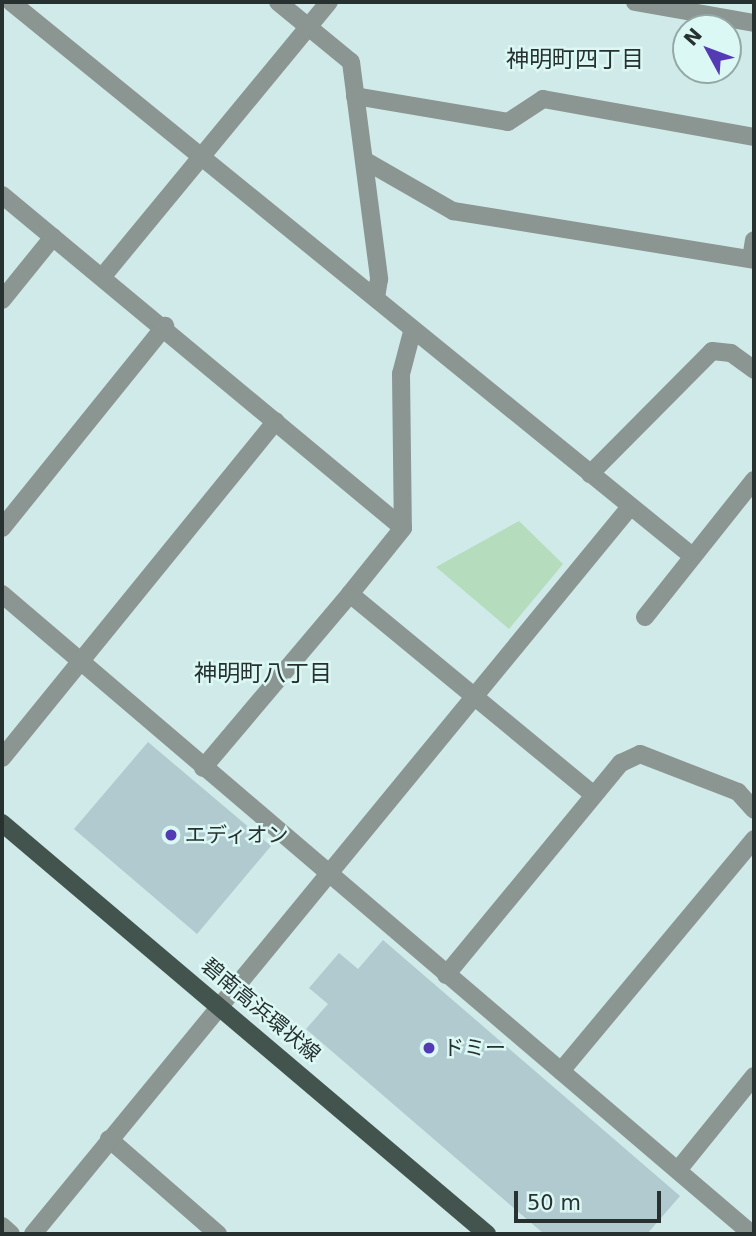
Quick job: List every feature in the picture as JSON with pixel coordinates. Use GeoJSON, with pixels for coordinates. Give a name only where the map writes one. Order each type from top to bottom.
{"type":"FeatureCollection","features":[{"type":"Feature","properties":{"kind":"main road","name":"碧南高浜環状線"},"geometry":{"type":"LineString","coordinates":[[2,823],[221,1004],[487,1234]]}},
{"type":"Feature","properties":{"kind":"street"},"geometry":{"type":"LineString","coordinates":[[12,2],[376,298],[412,331],[691,555]]}},
{"type":"Feature","properties":{"kind":"street"},"geometry":{"type":"LineString","coordinates":[[278,2],[351,62],[379,279],[376,298]]}},
{"type":"Feature","properties":{"kind":"street"},"geometry":{"type":"LineString","coordinates":[[103,276],[330,2]]}},
{"type":"Feature","properties":{"kind":"street"},"geometry":{"type":"LineString","coordinates":[[635,2],[754,23]]}},
{"type":"Feature","properties":{"kind":"street"},"geometry":{"type":"LineString","coordinates":[[355,96],[508,122],[543,99],[754,137]]}},
{"type":"Feature","properties":{"kind":"street"},"geometry":{"type":"LineString","coordinates":[[364,160],[453,211],[752,259],[754,240]]}},
{"type":"Feature","properties":{"kind":"street"},"geometry":{"type":"LineString","coordinates":[[2,195],[165,326],[403,528]]}},
{"type":"Feature","properties":{"kind":"street"},"geometry":{"type":"LineString","coordinates":[[2,300],[53,237]]}},
{"type":"Feature","properties":{"kind":"street"},"geometry":{"type":"LineString","coordinates":[[2,528],[165,326]]}},
{"type":"Feature","properties":{"kind":"street"},"geometry":{"type":"LineString","coordinates":[[203,768],[403,528],[401,374],[412,331]]}},
{"type":"Feature","properties":{"kind":"street"},"geometry":{"type":"LineString","coordinates":[[590,474],[712,351],[732,353],[754,370]]}},
{"type":"Feature","properties":{"kind":"street"},"geometry":{"type":"LineString","coordinates":[[2,758],[83,663],[276,421]]}},
{"type":"Feature","properties":{"kind":"street"},"geometry":{"type":"LineString","coordinates":[[645,617],[691,555],[754,480]]}},
{"type":"Feature","properties":{"kind":"street"},"geometry":{"type":"LineString","coordinates":[[33,1234],[630,507]]}},
{"type":"Feature","properties":{"kind":"street"},"geometry":{"type":"LineString","coordinates":[[2,594],[327,877],[752,1234]]}},
{"type":"Feature","properties":{"kind":"street"},"geometry":{"type":"LineString","coordinates":[[350,594],[593,794]]}},
{"type":"Feature","properties":{"kind":"street"},"geometry":{"type":"LineString","coordinates":[[446,975],[621,763],[640,754],[738,792],[754,810]]}},
{"type":"Feature","properties":{"kind":"street"},"geometry":{"type":"LineString","coordinates":[[561,1072],[754,839]]}},
{"type":"Feature","properties":{"kind":"street"},"geometry":{"type":"LineString","coordinates":[[678,1170],[754,1076]]}},
{"type":"Feature","properties":{"kind":"street"},"geometry":{"type":"LineString","coordinates":[[110,1139],[218,1234]]}},
{"type":"Feature","properties":{"kind":"street"},"geometry":{"type":"LineString","coordinates":[[2,1226],[11,1234]]}},
{"type":"Feature","properties":{"kind":"green space"},"geometry":{"type":"Polygon","coordinates":[[[519,521],[563,564],[509,629],[436,567],[519,521]]]}},
{"type":"Feature","properties":{"kind":"building"},"geometry":{"type":"Polygon","coordinates":[[[148,742],[271,846],[197,934],[74,829],[148,742]]]}},
{"type":"Feature","properties":{"kind":"building"},"geometry":{"type":"Polygon","coordinates":[[[383,940],[680,1196],[647,1234],[544,1234],[306,1029],[328,1004],[309,988],[339,953],[358,969],[383,940]]]}},
{"type":"Feature","properties":{"kind":"place","name":"エディオン"},"geometry":{"type":"Point","coordinates":[171,835]}},
{"type":"Feature","properties":{"kind":"place","name":"ドミー"},"geometry":{"type":"Point","coordinates":[429,1048]}},
{"type":"Feature","properties":{"kind":"district","name":"神明町四丁目"},"geometry":{"type":"Point","coordinates":[575,59]}},
{"type":"Feature","properties":{"kind":"district","name":"神明町八丁目"},"geometry":{"type":"Point","coordinates":[263,673]}}]}
